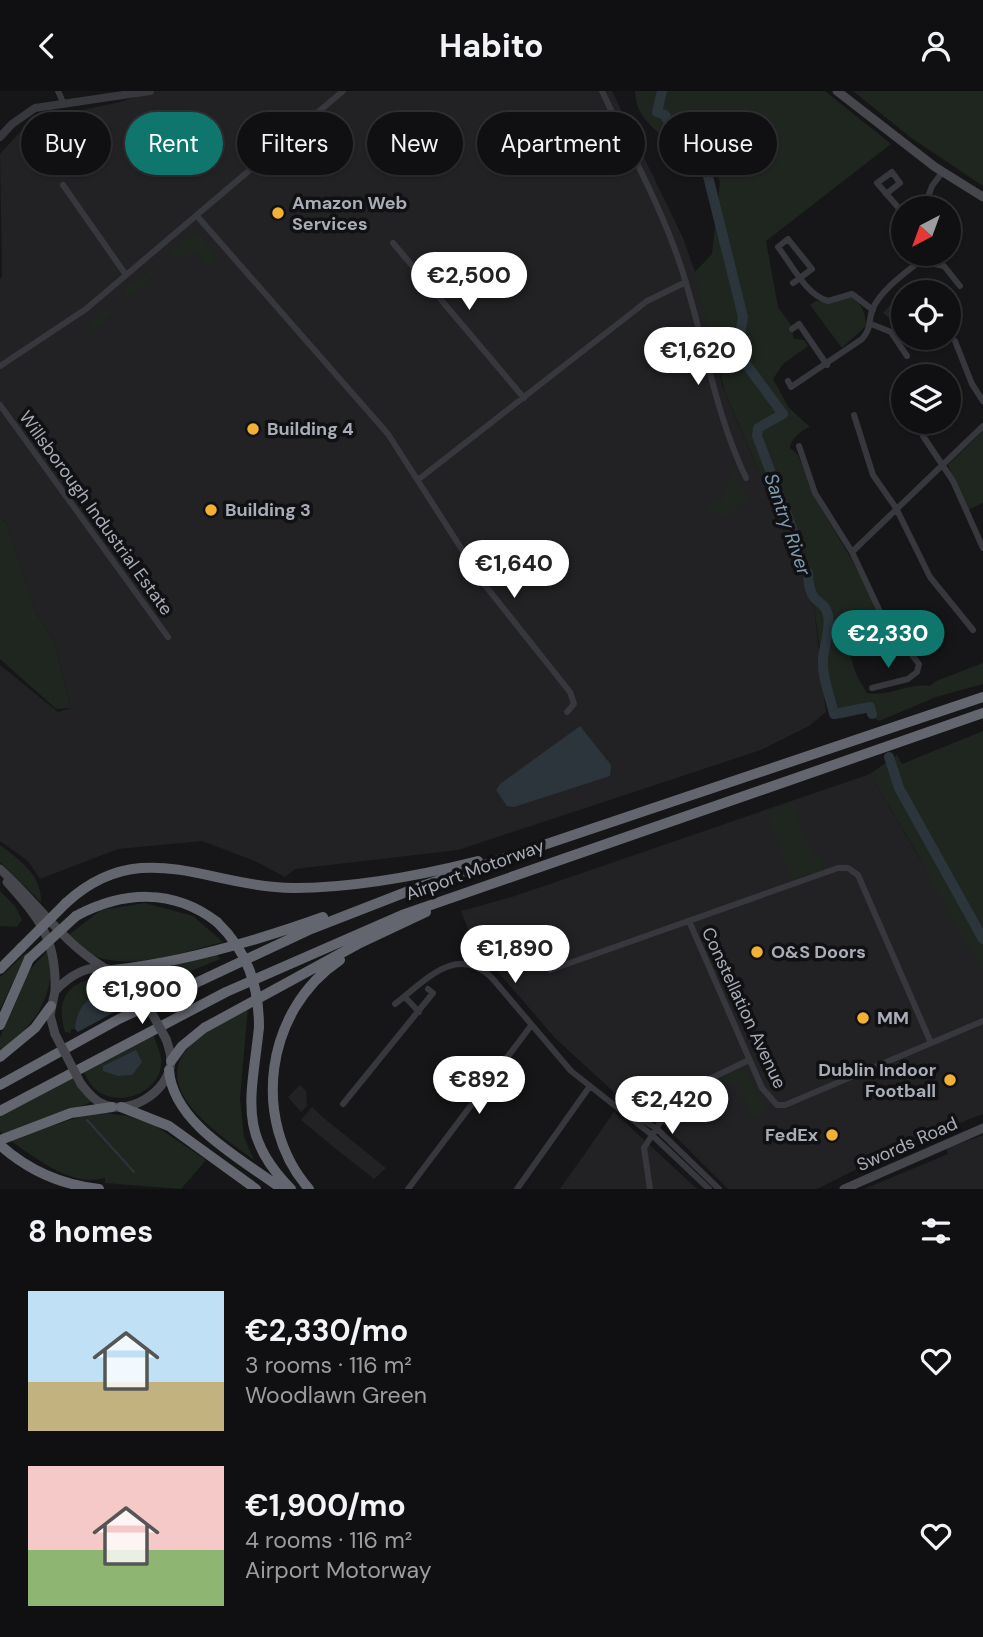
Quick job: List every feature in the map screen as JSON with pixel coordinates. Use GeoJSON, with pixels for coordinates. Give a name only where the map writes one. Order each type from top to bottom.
{"type":"FeatureCollection","features":[{"type":"Feature","properties":{"kind":"highway","name":"Airport Motorway"},"geometry":{"type":"LineString","coordinates":[[0,1085],[200,978],[312,929],[419,887],[540,845],[983,697]]}},
{"type":"Feature","properties":{"kind":"highway","name":"Airport Motorway"},"geometry":{"type":"LineString","coordinates":[[0,1111],[226,992],[402,915],[522,871],[983,713]]}},
{"type":"Feature","properties":{"kind":"highway"},"geometry":{"type":"LineString","coordinates":[[0,968],[66,903],[101,877],[135,867],[168,867],[248,884],[297,888],[419,875],[540,845]]}},
{"type":"Feature","properties":{"kind":"highway"},"geometry":{"type":"LineString","coordinates":[[282,1189],[182,1111],[170,1086],[170,1065],[182,1046],[204,1028],[378,936],[522,871]]}},
{"type":"Feature","properties":{"kind":"highway"},"geometry":{"type":"LineString","coordinates":[[108,969],[158,963],[255,939],[419,887]]}},
{"type":"Feature","properties":{"kind":"highway"},"geometry":{"type":"LineString","coordinates":[[0,1024],[29,959],[76,916],[114,899],[141,896],[182,902],[217,922],[237,944],[251,971],[258,1002],[259,1027],[251,1086],[252,1122],[264,1159],[291,1189]]}},
{"type":"Feature","properties":{"kind":"highway"},"geometry":{"type":"LineString","coordinates":[[309,1189],[289,1161],[277,1129],[272,1094],[275,1056],[287,1022],[308,990],[331,966],[378,936]]}},
{"type":"Feature","properties":{"kind":"highway"},"geometry":{"type":"LineString","coordinates":[[0,1056],[35,1028],[51,1006]]}},
{"type":"Feature","properties":{"kind":"highway"},"geometry":{"type":"LineString","coordinates":[[99,1189],[64,1183],[20,1161],[0,1143],[71,1112],[117,1107],[169,1126],[256,1189]]}},
{"type":"Feature","properties":{"kind":"main road"},"geometry":{"type":"LineString","coordinates":[[837,91],[943,171],[983,197]]}},
{"type":"Feature","properties":{"kind":"main road"},"geometry":{"type":"LineString","coordinates":[[0,869],[23,890],[72,946],[131,981],[144,999],[166,1039],[170,1065],[164,1081],[150,1096],[117,1107],[97,1101],[81,1084],[55,1034],[51,1006],[55,991],[53,950],[45,929],[0,876]]}},
{"type":"Feature","properties":{"kind":"main road"},"geometry":{"type":"LineString","coordinates":[[55,991],[83,970],[108,969]]}},
{"type":"Feature","properties":{"kind":"main road","name":"Swords Road"},"geometry":{"type":"LineString","coordinates":[[844,1189],[983,1128]]}},
{"type":"Feature","properties":{"kind":"street"},"geometry":{"type":"LineString","coordinates":[[58,91],[63,102]]}},
{"type":"Feature","properties":{"kind":"street"},"geometry":{"type":"LineString","coordinates":[[0,137],[23,114],[35,108],[120,92],[150,91]]}},
{"type":"Feature","properties":{"kind":"street"},"geometry":{"type":"LineString","coordinates":[[0,366],[52,333],[126,275],[343,91]]}},
{"type":"Feature","properties":{"kind":"street"},"geometry":{"type":"LineString","coordinates":[[602,91],[664,226],[686,282],[719,412],[746,478]]}},
{"type":"Feature","properties":{"kind":"street"},"geometry":{"type":"LineString","coordinates":[[928,196],[943,171]]}},
{"type":"Feature","properties":{"kind":"street"},"geometry":{"type":"LineString","coordinates":[[63,185],[126,275]]}},
{"type":"Feature","properties":{"kind":"street"},"geometry":{"type":"LineString","coordinates":[[886,194],[891,200]]}},
{"type":"Feature","properties":{"kind":"street"},"geometry":{"type":"LineString","coordinates":[[197,216],[301,337],[353,392],[419,479],[484,583],[570,692],[574,704],[567,712]]}},
{"type":"Feature","properties":{"kind":"street"},"geometry":{"type":"LineString","coordinates":[[793,283],[801,277],[812,269],[788,239],[778,247],[801,277],[820,299],[828,301],[852,294],[873,310]]}},
{"type":"Feature","properties":{"kind":"street"},"geometry":{"type":"LineString","coordinates":[[393,243],[524,398]]}},
{"type":"Feature","properties":{"kind":"street"},"geometry":{"type":"LineString","coordinates":[[788,381],[791,387],[862,339],[871,324],[873,310],[910,266]]}},
{"type":"Feature","properties":{"kind":"street"},"geometry":{"type":"LineString","coordinates":[[944,266],[955,280]]}},
{"type":"Feature","properties":{"kind":"street"},"geometry":{"type":"LineString","coordinates":[[419,479],[647,301],[686,282]]}},
{"type":"Feature","properties":{"kind":"street"},"geometry":{"type":"LineString","coordinates":[[792,329],[799,324],[827,365]]}},
{"type":"Feature","properties":{"kind":"street"},"geometry":{"type":"LineString","coordinates":[[871,324],[891,332],[907,356]]}},
{"type":"Feature","properties":{"kind":"street"},"geometry":{"type":"LineString","coordinates":[[959,350],[972,384],[983,401]]}},
{"type":"Feature","properties":{"kind":"street","name":"Willsborough Industrial Estate"},"geometry":{"type":"LineString","coordinates":[[0,405],[168,637]]}},
{"type":"Feature","properties":{"kind":"street"},"geometry":{"type":"LineString","coordinates":[[854,415],[873,475],[897,508],[930,577],[972,630]]}},
{"type":"Feature","properties":{"kind":"street"},"geometry":{"type":"LineString","coordinates":[[852,552],[983,426]]}},
{"type":"Feature","properties":{"kind":"street"},"geometry":{"type":"LineString","coordinates":[[922,434],[953,481],[983,548]]}},
{"type":"Feature","properties":{"kind":"street"},"geometry":{"type":"LineString","coordinates":[[799,446],[815,493],[852,552],[883,618],[919,664],[917,672],[908,679],[872,688]]}},
{"type":"Feature","properties":{"kind":"street"},"geometry":{"type":"LineString","coordinates":[[860,627],[883,618]]}},
{"type":"Feature","properties":{"kind":"street","name":"Constellation Avenue"},"geometry":{"type":"LineString","coordinates":[[550,970],[838,868],[848,868],[858,875],[931,1043]]}},
{"type":"Feature","properties":{"kind":"street","name":"Constellation Avenue"},"geometry":{"type":"LineString","coordinates":[[689,921],[766,1096],[777,1105],[785,1105],[983,1021]]}},
{"type":"Feature","properties":{"kind":"street"},"geometry":{"type":"LineString","coordinates":[[396,1004],[443,969],[463,963],[472,964],[492,978],[530,1027],[571,1071],[652,1135],[709,1189]]}},
{"type":"Feature","properties":{"kind":"street"},"geometry":{"type":"LineString","coordinates":[[343,1104],[419,1012],[433,993],[428,989]]}},
{"type":"Feature","properties":{"kind":"street"},"geometry":{"type":"LineString","coordinates":[[405,997],[419,1012]]}},
{"type":"Feature","properties":{"kind":"street"},"geometry":{"type":"LineString","coordinates":[[408,1189],[530,1027]]}},
{"type":"Feature","properties":{"kind":"street"},"geometry":{"type":"LineString","coordinates":[[650,1189],[643,1151],[656,1128],[693,1087],[749,1060]]}},
{"type":"Feature","properties":{"kind":"street"},"geometry":{"type":"LineString","coordinates":[[517,1189],[590,1086]]}},
{"type":"Feature","properties":{"kind":"street"},"geometry":{"type":"LineString","coordinates":[[615,1105],[656,1128],[719,1189]]}},
{"type":"Feature","properties":{"kind":"shaded area"},"geometry":{"type":"Polygon","coordinates":[[[154,91],[612,91],[622,112],[477,112],[477,175],[645,175],[645,159],[683,238],[695,272],[723,388],[813,599],[826,712],[809,726],[761,750],[458,850],[295,869],[285,877],[255,861],[202,841],[118,849],[40,879],[28,861],[0,841],[0,665],[58,712],[71,708],[54,641],[34,609],[7,524],[0,516],[0,154],[21,131],[21,175],[111,175],[111,112],[73,112],[120,102],[154,91]]]}},
{"type":"Feature","properties":{"kind":"shaded area"},"geometry":{"type":"Polygon","coordinates":[[[635,91],[825,91],[891,144],[766,241],[778,307],[791,325],[794,339],[804,340],[808,346],[783,364],[773,379],[789,408],[810,427],[797,435],[790,448],[798,455],[814,497],[883,618],[857,616],[842,632],[857,676],[867,693],[930,686],[936,681],[983,663],[983,684],[936,697],[879,721],[865,713],[839,719],[837,711],[826,702],[821,686],[820,650],[813,599],[725,392],[694,273],[712,254],[720,182],[717,175],[777,175],[777,112],[659,112],[659,134],[645,119],[645,112],[641,112],[635,91]]]}},
{"type":"Feature","properties":{"kind":"shaded area"},"geometry":{"type":"Polygon","coordinates":[[[853,91],[983,91],[983,186],[910,137],[853,91]]]}},
{"type":"Feature","properties":{"kind":"shaded area"},"geometry":{"type":"Polygon","coordinates":[[[199,236],[212,248],[215,263],[207,266],[196,252],[172,261],[169,256],[185,238],[199,236]]]}},
{"type":"Feature","properties":{"kind":"shaded area"},"geometry":{"type":"Polygon","coordinates":[[[154,268],[149,281],[126,298],[125,289],[154,268]]]}},
{"type":"Feature","properties":{"kind":"shaded area"},"geometry":{"type":"Polygon","coordinates":[[[846,296],[851,297],[861,307],[866,326],[842,348],[810,305],[816,301],[832,303],[846,296]]]}},
{"type":"Feature","properties":{"kind":"shaded area"},"geometry":{"type":"Polygon","coordinates":[[[891,304],[890,319],[883,313],[891,304]]]}},
{"type":"Feature","properties":{"kind":"shaded area"},"geometry":{"type":"Polygon","coordinates":[[[103,311],[110,311],[110,316],[87,334],[84,331],[103,311]]]}},
{"type":"Feature","properties":{"kind":"shaded area"},"geometry":{"type":"Polygon","coordinates":[[[983,431],[983,503],[968,510],[948,465],[983,431]]]}},
{"type":"Feature","properties":{"kind":"shaded area"},"geometry":{"type":"Polygon","coordinates":[[[733,470],[749,503],[734,508],[726,516],[704,508],[711,501],[722,501],[733,470]]]}},
{"type":"Feature","properties":{"kind":"shaded area"},"geometry":{"type":"Polygon","coordinates":[[[0,516],[7,524],[34,609],[54,641],[71,708],[56,709],[0,659],[0,516]]]}},
{"type":"Feature","properties":{"kind":"shaded area"},"geometry":{"type":"Polygon","coordinates":[[[580,726],[611,765],[610,776],[514,807],[507,806],[496,790],[500,784],[580,726]]]}},
{"type":"Feature","properties":{"kind":"shaded area"},"geometry":{"type":"Polygon","coordinates":[[[983,731],[983,970],[971,945],[966,947],[920,858],[870,774],[897,755],[902,764],[983,731]]]}},
{"type":"Feature","properties":{"kind":"shaded area"},"geometry":{"type":"Polygon","coordinates":[[[870,774],[983,965],[983,1114],[917,1139],[817,1189],[728,1189],[653,1114],[617,1095],[555,1038],[474,944],[461,911],[515,896],[870,774]]]}},
{"type":"Feature","properties":{"kind":"shaded area"},"geometry":{"type":"Polygon","coordinates":[[[794,802],[796,817],[814,858],[820,856],[824,870],[791,880],[766,811],[794,802]]]}},
{"type":"Feature","properties":{"kind":"shaded area"},"geometry":{"type":"Polygon","coordinates":[[[0,845],[34,876],[41,902],[0,862],[0,845]]]}},
{"type":"Feature","properties":{"kind":"shaded area"},"geometry":{"type":"Polygon","coordinates":[[[0,891],[15,906],[22,920],[17,927],[0,926],[0,891]]]}},
{"type":"Feature","properties":{"kind":"shaded area"},"geometry":{"type":"Polygon","coordinates":[[[145,903],[193,916],[223,942],[176,955],[123,961],[107,960],[93,955],[67,936],[101,910],[145,903]]]}},
{"type":"Feature","properties":{"kind":"shaded area"},"geometry":{"type":"Polygon","coordinates":[[[49,949],[50,980],[41,1007],[24,1030],[0,1050],[0,1038],[25,975],[49,949]]]}},
{"type":"Feature","properties":{"kind":"shaded area"},"geometry":{"type":"Polygon","coordinates":[[[28,951],[0,1009],[0,977],[28,951]]]}},
{"type":"Feature","properties":{"kind":"shaded area"},"geometry":{"type":"Polygon","coordinates":[[[216,952],[220,959],[179,976],[153,992],[146,989],[138,974],[216,952]]]}},
{"type":"Feature","properties":{"kind":"shaded area"},"geometry":{"type":"Polygon","coordinates":[[[106,978],[119,985],[131,1000],[120,1007],[118,1001],[108,994],[85,1002],[75,1029],[71,1029],[71,1033],[65,1032],[62,1009],[68,992],[83,982],[106,978]]]}},
{"type":"Feature","properties":{"kind":"shaded area"},"geometry":{"type":"Polygon","coordinates":[[[102,993],[112,996],[120,1009],[78,1032],[75,1029],[82,1006],[102,993]]]}},
{"type":"Feature","properties":{"kind":"shaded area"},"geometry":{"type":"Polygon","coordinates":[[[248,1008],[240,1098],[244,1137],[254,1160],[196,1112],[184,1097],[178,1081],[178,1065],[188,1048],[208,1031],[248,1008]]]}},
{"type":"Feature","properties":{"kind":"shaded area"},"geometry":{"type":"Polygon","coordinates":[[[153,1034],[161,1066],[151,1085],[134,1096],[123,1098],[103,1094],[92,1086],[82,1069],[153,1034]]]}},
{"type":"Feature","properties":{"kind":"shaded area"},"geometry":{"type":"Polygon","coordinates":[[[136,1050],[142,1062],[132,1075],[118,1076],[103,1071],[103,1066],[136,1050]]]}},
{"type":"Feature","properties":{"kind":"shaded area"},"geometry":{"type":"Polygon","coordinates":[[[745,1070],[766,1111],[752,1118],[737,1080],[718,1088],[714,1081],[735,1071],[745,1070]]]}},
{"type":"Feature","properties":{"kind":"shaded area"},"geometry":{"type":"Polygon","coordinates":[[[71,1075],[92,1102],[4,1135],[0,1131],[0,1115],[71,1075]]]}},
{"type":"Feature","properties":{"kind":"shaded area"},"geometry":{"type":"Polygon","coordinates":[[[300,1085],[306,1091],[307,1106],[301,1112],[288,1097],[300,1085]]]}},
{"type":"Feature","properties":{"kind":"shaded area"},"geometry":{"type":"Polygon","coordinates":[[[312,1107],[386,1168],[374,1179],[331,1145],[301,1120],[312,1107]]]}},
{"type":"Feature","properties":{"kind":"shaded area"},"geometry":{"type":"Polygon","coordinates":[[[614,1112],[697,1189],[560,1189],[614,1112]]]}},
{"type":"Feature","properties":{"kind":"shaded area"},"geometry":{"type":"Polygon","coordinates":[[[104,1113],[128,1116],[154,1125],[206,1160],[181,1189],[105,1183],[105,1178],[79,1179],[66,1175],[9,1140],[85,1115],[104,1113]]]}},
{"type":"Feature","properties":{"kind":"shaded area"},"geometry":{"type":"Polygon","coordinates":[[[983,1135],[983,1189],[864,1189],[948,1154],[946,1148],[983,1135]]]}},
{"type":"Feature","properties":{"kind":"waterway","name":"Santry River"},"geometry":{"type":"LineString","coordinates":[[662,91],[657,112],[665,115],[670,126],[697,138],[702,152],[743,317],[737,352],[783,414],[758,428],[757,436],[798,544],[799,565],[808,573],[811,592],[828,615],[823,666],[834,714],[870,707],[872,714]]}},
{"type":"Feature","properties":{"kind":"waterway","name":"Santry River"},"geometry":{"type":"LineString","coordinates":[[889,757],[899,788],[983,939]]}},
{"type":"Feature","properties":{"kind":"waterway"},"geometry":{"type":"LineString","coordinates":[[87,1120],[134,1172]]}},
{"type":"Feature","properties":{"kind":"place","name":"Amazon Web Services"},"geometry":{"type":"Point","coordinates":[278,213]}},
{"type":"Feature","properties":{"kind":"place","name":"Building 4"},"geometry":{"type":"Point","coordinates":[253,429]}},
{"type":"Feature","properties":{"kind":"place","name":"Building 3"},"geometry":{"type":"Point","coordinates":[211,510]}},
{"type":"Feature","properties":{"kind":"place","name":"O&S Doors"},"geometry":{"type":"Point","coordinates":[757,952]}},
{"type":"Feature","properties":{"kind":"place","name":"MM"},"geometry":{"type":"Point","coordinates":[863,1018]}},
{"type":"Feature","properties":{"kind":"place","name":"Dublin Indoor Football"},"geometry":{"type":"Point","coordinates":[950,1080]}},
{"type":"Feature","properties":{"kind":"place","name":"FedEx"},"geometry":{"type":"Point","coordinates":[832,1135]}}]}
